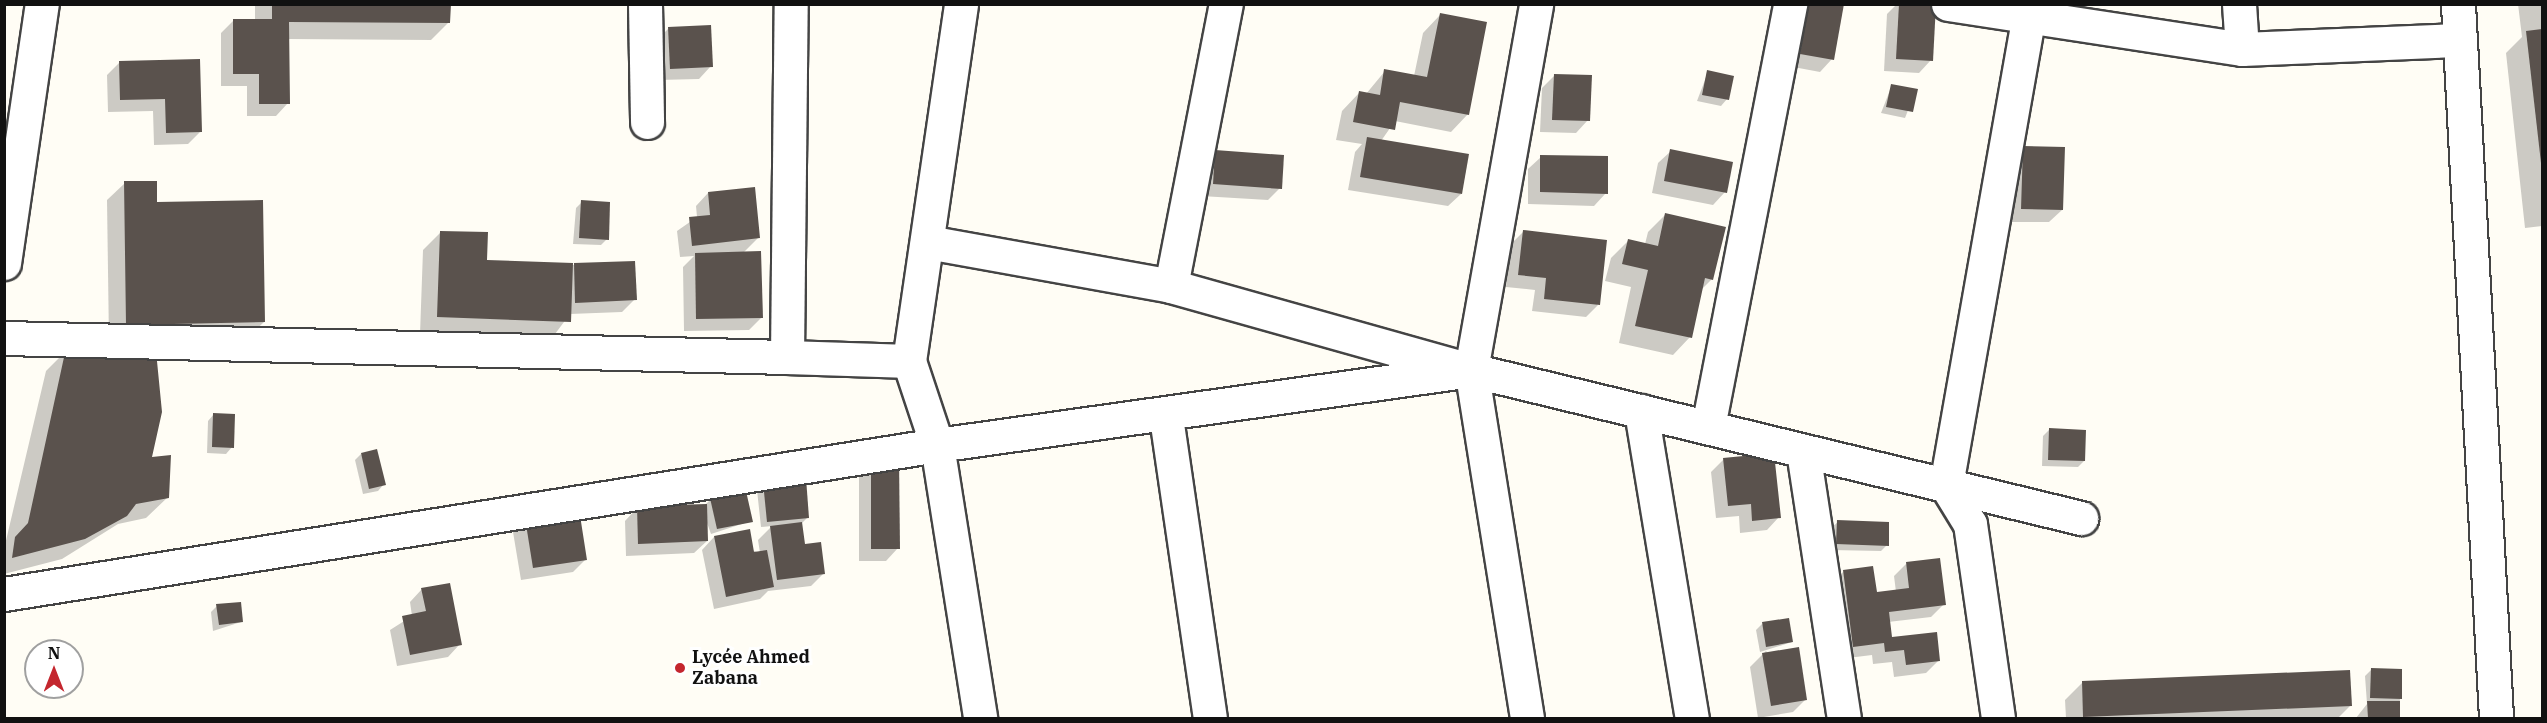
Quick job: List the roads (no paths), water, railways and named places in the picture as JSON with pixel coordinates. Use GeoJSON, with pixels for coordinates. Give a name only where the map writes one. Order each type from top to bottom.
{"type":"FeatureCollection","features":[{"type":"Feature","properties":{"kind":"street"},"geometry":{"type":"LineString","coordinates":[[4,263],[42,4]]}},
{"type":"Feature","properties":{"kind":"street"},"geometry":{"type":"LineString","coordinates":[[645,4],[647,122]]}},
{"type":"Feature","properties":{"kind":"street"},"geometry":{"type":"LineString","coordinates":[[787,357],[791,4]]}},
{"type":"Feature","properties":{"kind":"street"},"geometry":{"type":"LineString","coordinates":[[961,4],[909,361],[937,445],[980,718]]}},
{"type":"Feature","properties":{"kind":"street"},"geometry":{"type":"LineString","coordinates":[[1171,286],[1226,4]]}},
{"type":"Feature","properties":{"kind":"street"},"geometry":{"type":"LineString","coordinates":[[1527,718],[1471,370],[1536,4]]}},
{"type":"Feature","properties":{"kind":"street"},"geometry":{"type":"LineString","coordinates":[[1708,427],[1790,4]]}},
{"type":"Feature","properties":{"kind":"street"},"geometry":{"type":"LineString","coordinates":[[1948,4],[2242,49],[2460,40]]}},
{"type":"Feature","properties":{"kind":"street"},"geometry":{"type":"LineString","coordinates":[[2240,4],[2242,49]]}},
{"type":"Feature","properties":{"kind":"street"},"geometry":{"type":"LineString","coordinates":[[2458,4],[2496,718]]}},
{"type":"Feature","properties":{"kind":"street"},"geometry":{"type":"LineString","coordinates":[[1998,718],[1970,524],[1946,485],[2009,12]]}},
{"type":"Feature","properties":{"kind":"street"},"geometry":{"type":"LineString","coordinates":[[927,242],[1171,286],[1471,370],[2081,518]]}},
{"type":"Feature","properties":{"kind":"street"},"geometry":{"type":"LineString","coordinates":[[4,338],[909,361]]}},
{"type":"Feature","properties":{"kind":"street"},"geometry":{"type":"LineString","coordinates":[[4,594],[937,445],[1166,417],[1471,370]]}},
{"type":"Feature","properties":{"kind":"street"},"geometry":{"type":"LineString","coordinates":[[1641,411],[1692,718]]}},
{"type":"Feature","properties":{"kind":"street"},"geometry":{"type":"LineString","coordinates":[[1166,417],[1210,718]]}},
{"type":"Feature","properties":{"kind":"street"},"geometry":{"type":"LineString","coordinates":[[1803,451],[1844,718]]}},
{"type":"Feature","properties":{"kind":"place","name":"Lycée Ahmed Zabana"},"geometry":{"type":"Point","coordinates":[680,668]}}]}
